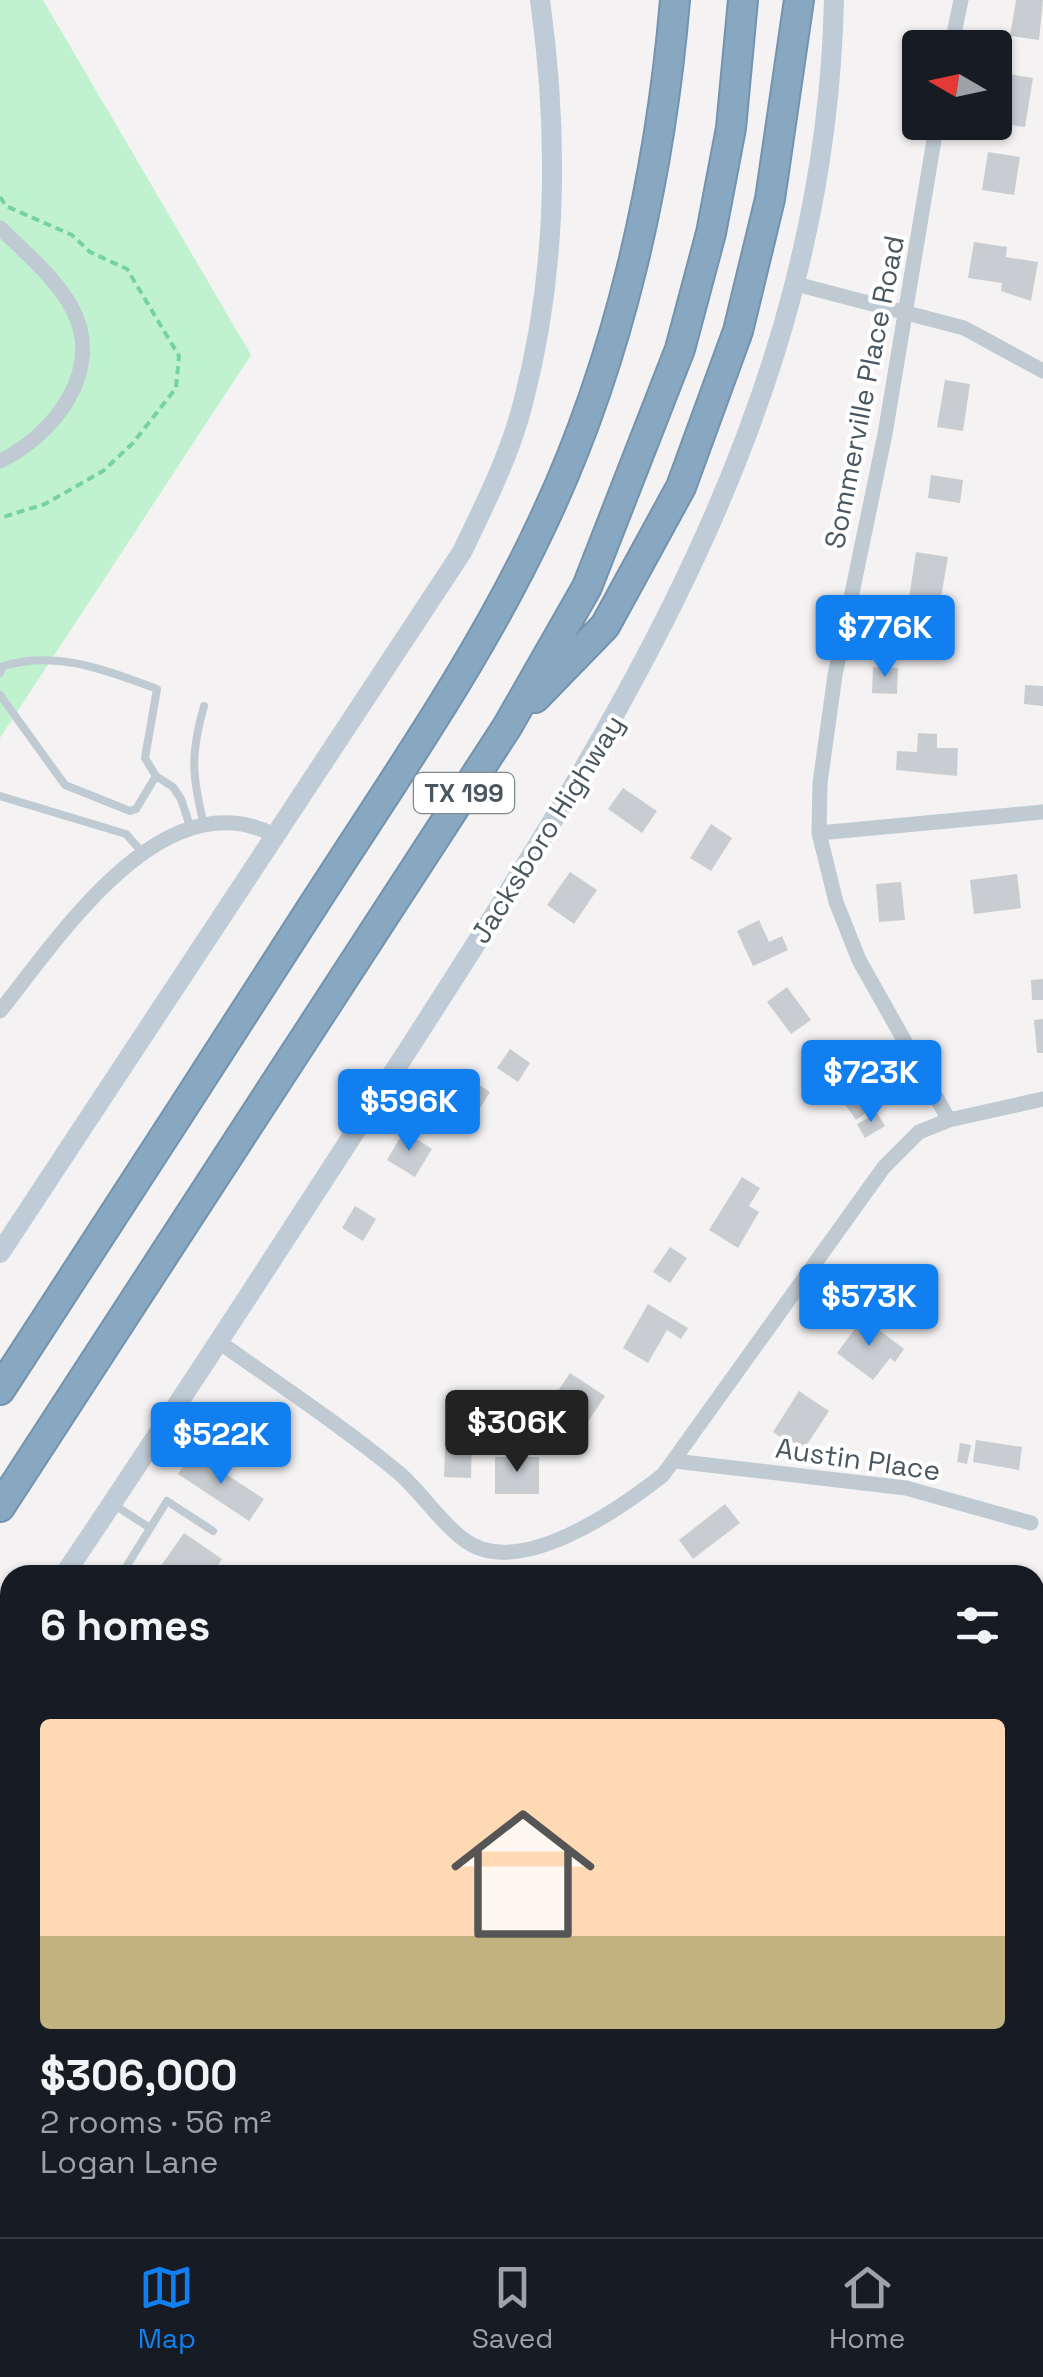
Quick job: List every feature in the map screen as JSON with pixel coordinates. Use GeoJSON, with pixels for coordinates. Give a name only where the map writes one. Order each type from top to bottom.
{"type":"FeatureCollection","features":[{"type":"Feature","properties":{"kind":"highway"},"geometry":{"type":"LineString","coordinates":[[0,1390],[452,690],[542,524],[583,424],[622,300],[650,186],[676,0]]}},
{"type":"Feature","properties":{"kind":"highway","name":"TX 199"},"geometry":{"type":"LineString","coordinates":[[0,1507],[507,728],[587,587],[680,349],[711,233],[731,128],[743,0]]}},
{"type":"Feature","properties":{"kind":"highway"},"geometry":{"type":"LineString","coordinates":[[507,728],[605,626],[681,487],[743,312],[770,199],[800,0]]}},
{"type":"Feature","properties":{"kind":"main road"},"geometry":{"type":"LineString","coordinates":[[0,1254],[272,834],[462,552],[496,480],[523,405],[545,300],[554,198],[550,75],[540,0]]}},
{"type":"Feature","properties":{"kind":"main road","name":"Jacksboro Highway"},"geometry":{"type":"LineString","coordinates":[[71,1565],[493,918],[622,709],[728,490],[796,284],[818,163],[834,0]]}},
{"type":"Feature","properties":{"kind":"street"},"geometry":{"type":"LineString","coordinates":[[955,30],[961,0]]}},
{"type":"Feature","properties":{"kind":"street","name":"Sommerville Place Road"},"geometry":{"type":"LineString","coordinates":[[934,140],[886,434],[835,674],[820,783],[819,833],[836,902],[859,960],[948,1120]]}},
{"type":"Feature","properties":{"kind":"street"},"geometry":{"type":"LineString","coordinates":[[0,228],[71,306],[82,350],[74,389],[59,418],[0,461]]}},
{"type":"Feature","properties":{"kind":"street"},"geometry":{"type":"LineString","coordinates":[[796,284],[964,328],[1043,371]]}},
{"type":"Feature","properties":{"kind":"street"},"geometry":{"type":"LineString","coordinates":[[819,833],[1043,812]]}},
{"type":"Feature","properties":{"kind":"street"},"geometry":{"type":"LineString","coordinates":[[0,1012],[79,913],[143,854],[198,827],[234,820],[272,834]]}},
{"type":"Feature","properties":{"kind":"street"},"geometry":{"type":"LineString","coordinates":[[219,1342],[402,1476],[462,1538],[485,1548],[527,1549],[579,1532],[618,1510],[674,1461],[884,1167],[919,1132],[948,1120],[1043,1099]]}},
{"type":"Feature","properties":{"kind":"street","name":"Austin Place"},"geometry":{"type":"LineString","coordinates":[[674,1461],[906,1488],[1032,1522]]}},
{"type":"Feature","properties":{"kind":"lane"},"geometry":{"type":"LineString","coordinates":[[0,674],[3,666],[24,660],[82,662],[157,689],[158,701],[145,743],[145,758],[156,776],[173,787],[198,827]]}},
{"type":"Feature","properties":{"kind":"lane"},"geometry":{"type":"LineString","coordinates":[[0,695],[66,786],[130,811],[136,810],[156,776]]}},
{"type":"Feature","properties":{"kind":"lane"},"geometry":{"type":"LineString","coordinates":[[198,827],[192,749],[204,706]]}},
{"type":"Feature","properties":{"kind":"lane"},"geometry":{"type":"LineString","coordinates":[[0,796],[126,834],[143,854]]}},
{"type":"Feature","properties":{"kind":"lane"},"geometry":{"type":"LineString","coordinates":[[126,1565],[167,1502],[213,1531]]}},
{"type":"Feature","properties":{"kind":"lane"},"geometry":{"type":"LineString","coordinates":[[112,1504],[150,1528]]}},
{"type":"Feature","properties":{"kind":"path"},"geometry":{"type":"LineString","coordinates":[[0,197],[6,206],[72,235],[90,252],[127,268],[179,356],[176,388],[133,444],[102,471],[44,504],[0,518]]}},
{"type":"Feature","properties":{"kind":"green space"},"geometry":{"type":"Polygon","coordinates":[[[0,0],[43,0],[251,355],[0,738],[0,0]]]}},
{"type":"Feature","properties":{"kind":"building"},"geometry":{"type":"Polygon","coordinates":[[[1016,0],[1043,0],[1039,40],[1012,36],[1016,0]]]}},
{"type":"Feature","properties":{"kind":"building"},"geometry":{"type":"Polygon","coordinates":[[[1012,75],[1033,78],[1025,127],[1012,125],[1012,75]]]}},
{"type":"Feature","properties":{"kind":"building"},"geometry":{"type":"Polygon","coordinates":[[[988,152],[1020,157],[1014,195],[982,190],[988,152]]]}},
{"type":"Feature","properties":{"kind":"building"},"geometry":{"type":"Polygon","coordinates":[[[974,242],[1007,247],[1006,257],[1038,262],[1031,301],[1001,291],[1002,283],[968,278],[974,242]]]}},
{"type":"Feature","properties":{"kind":"building"},"geometry":{"type":"Polygon","coordinates":[[[945,380],[970,384],[963,431],[937,427],[945,380]]]}},
{"type":"Feature","properties":{"kind":"building"},"geometry":{"type":"Polygon","coordinates":[[[931,475],[963,480],[960,503],[928,498],[931,475]]]}},
{"type":"Feature","properties":{"kind":"building"},"geometry":{"type":"Polygon","coordinates":[[[916,552],[948,557],[940,603],[909,598],[916,552]]]}},
{"type":"Feature","properties":{"kind":"building"},"geometry":{"type":"Polygon","coordinates":[[[873,667],[898,668],[897,694],[872,693],[873,667]]]}},
{"type":"Feature","properties":{"kind":"building"},"geometry":{"type":"Polygon","coordinates":[[[1025,685],[1043,686],[1043,706],[1024,704],[1025,685]]]}},
{"type":"Feature","properties":{"kind":"building"},"geometry":{"type":"Polygon","coordinates":[[[918,733],[937,734],[937,748],[958,748],[957,776],[896,770],[897,751],[917,752],[918,733]]]}},
{"type":"Feature","properties":{"kind":"building"},"geometry":{"type":"Polygon","coordinates":[[[623,788],[657,811],[642,833],[608,809],[623,788]]]}},
{"type":"Feature","properties":{"kind":"building"},"geometry":{"type":"Polygon","coordinates":[[[711,824],[732,838],[711,871],[690,858],[711,824]]]}},
{"type":"Feature","properties":{"kind":"building"},"geometry":{"type":"Polygon","coordinates":[[[570,872],[597,890],[574,924],[547,905],[570,872]]]}},
{"type":"Feature","properties":{"kind":"building"},"geometry":{"type":"Polygon","coordinates":[[[1017,874],[1021,908],[974,914],[970,880],[1017,874]]]}},
{"type":"Feature","properties":{"kind":"building"},"geometry":{"type":"Polygon","coordinates":[[[901,882],[905,920],[879,922],[876,884],[901,882]]]}},
{"type":"Feature","properties":{"kind":"building"},"geometry":{"type":"Polygon","coordinates":[[[759,920],[769,942],[782,936],[788,950],[753,966],[737,931],[759,920]]]}},
{"type":"Feature","properties":{"kind":"building"},"geometry":{"type":"Polygon","coordinates":[[[1043,979],[1043,1000],[1032,1000],[1031,980],[1043,979]]]}},
{"type":"Feature","properties":{"kind":"building"},"geometry":{"type":"Polygon","coordinates":[[[787,987],[811,1020],[791,1034],[767,1002],[787,987]]]}},
{"type":"Feature","properties":{"kind":"building"},"geometry":{"type":"Polygon","coordinates":[[[1043,1019],[1043,1053],[1037,1053],[1034,1020],[1043,1019]]]}},
{"type":"Feature","properties":{"kind":"building"},"geometry":{"type":"Polygon","coordinates":[[[510,1049],[530,1063],[518,1082],[497,1068],[510,1049]]]}},
{"type":"Feature","properties":{"kind":"building"},"geometry":{"type":"Polygon","coordinates":[[[850,1067],[868,1092],[878,1084],[887,1097],[856,1120],[829,1082],[850,1067]]]}},
{"type":"Feature","properties":{"kind":"building"},"geometry":{"type":"Polygon","coordinates":[[[467,1077],[490,1092],[470,1124],[447,1110],[467,1077]]]}},
{"type":"Feature","properties":{"kind":"building"},"geometry":{"type":"Polygon","coordinates":[[[877,1113],[885,1126],[865,1138],[857,1124],[877,1113]]]}},
{"type":"Feature","properties":{"kind":"building"},"geometry":{"type":"Polygon","coordinates":[[[404,1131],[432,1149],[415,1177],[387,1160],[404,1131]]]}},
{"type":"Feature","properties":{"kind":"building"},"geometry":{"type":"Polygon","coordinates":[[[742,1177],[760,1188],[749,1206],[759,1212],[738,1248],[709,1230],[742,1177]]]}},
{"type":"Feature","properties":{"kind":"building"},"geometry":{"type":"Polygon","coordinates":[[[355,1206],[376,1219],[363,1241],[342,1228],[355,1206]]]}},
{"type":"Feature","properties":{"kind":"building"},"geometry":{"type":"Polygon","coordinates":[[[670,1247],[687,1258],[670,1283],[653,1272],[670,1247]]]}},
{"type":"Feature","properties":{"kind":"building"},"geometry":{"type":"Polygon","coordinates":[[[648,1304],[688,1328],[681,1339],[667,1330],[648,1363],[623,1348],[648,1304]]]}},
{"type":"Feature","properties":{"kind":"building"},"geometry":{"type":"Polygon","coordinates":[[[863,1318],[904,1349],[895,1362],[890,1358],[873,1380],[837,1353],[863,1318]]]}},
{"type":"Feature","properties":{"kind":"building"},"geometry":{"type":"Polygon","coordinates":[[[570,1373],[605,1396],[585,1426],[550,1403],[570,1373]]]}},
{"type":"Feature","properties":{"kind":"building"},"geometry":{"type":"Polygon","coordinates":[[[799,1391],[829,1411],[802,1452],[773,1432],[799,1391]]]}},
{"type":"Feature","properties":{"kind":"building"},"geometry":{"type":"Polygon","coordinates":[[[471,1409],[522,1411],[522,1433],[472,1431],[471,1478],[444,1477],[446,1427],[470,1428],[471,1409]]]}},
{"type":"Feature","properties":{"kind":"building"},"geometry":{"type":"Polygon","coordinates":[[[279,1410],[291,1417],[263,1463],[251,1456],[279,1410]]]}},
{"type":"Feature","properties":{"kind":"building"},"geometry":{"type":"Polygon","coordinates":[[[976,1440],[1022,1447],[1019,1470],[973,1462],[976,1440]]]}},
{"type":"Feature","properties":{"kind":"building"},"geometry":{"type":"Polygon","coordinates":[[[960,1443],[971,1445],[967,1464],[957,1462],[960,1443]]]}},
{"type":"Feature","properties":{"kind":"building"},"geometry":{"type":"Polygon","coordinates":[[[192,1452],[264,1499],[249,1521],[178,1474],[192,1452]]]}},
{"type":"Feature","properties":{"kind":"building"},"geometry":{"type":"Polygon","coordinates":[[[495,1457],[539,1457],[539,1494],[495,1494],[495,1457]]]}},
{"type":"Feature","properties":{"kind":"building"},"geometry":{"type":"Polygon","coordinates":[[[725,1504],[740,1523],[693,1559],[679,1540],[725,1504]]]}},
{"type":"Feature","properties":{"kind":"building"},"geometry":{"type":"Polygon","coordinates":[[[184,1533],[222,1559],[218,1565],[162,1565],[184,1533]]]}}]}
